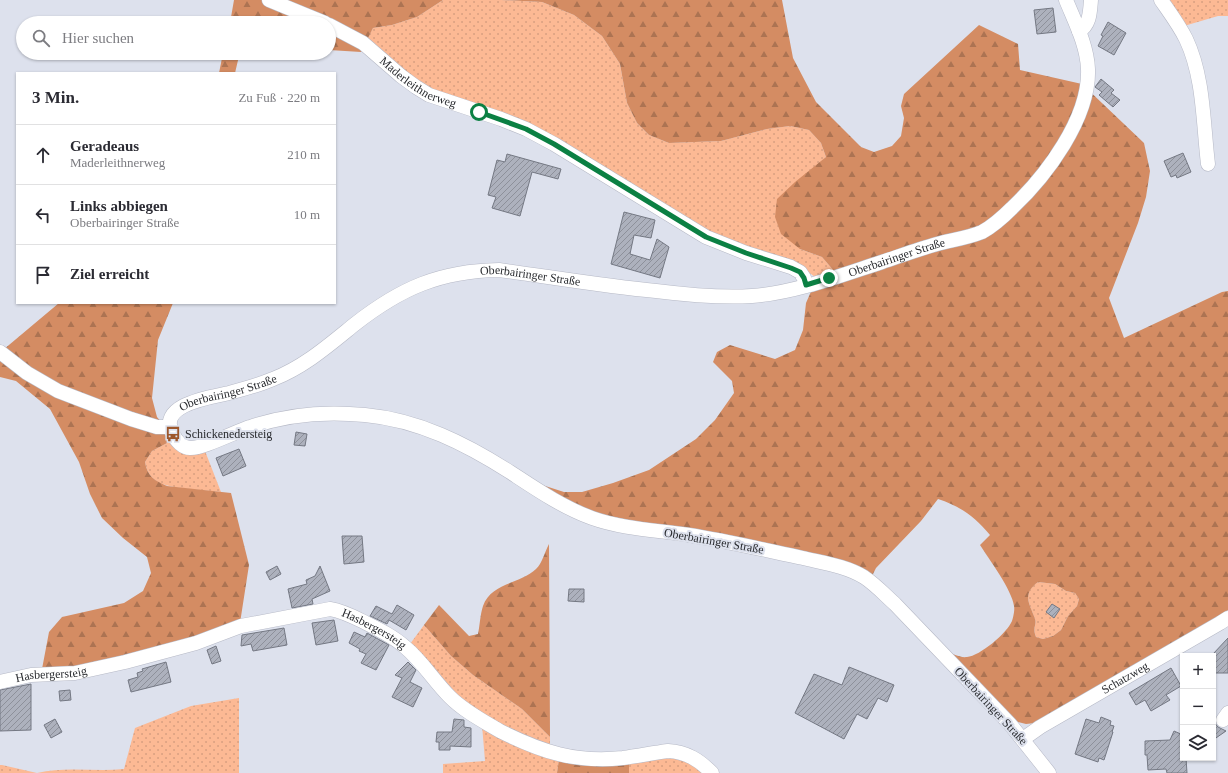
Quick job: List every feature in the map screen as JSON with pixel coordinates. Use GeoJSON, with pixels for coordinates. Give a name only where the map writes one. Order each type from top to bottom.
{"type":"FeatureCollection","features":[{"type":"Feature","properties":{"kind":"street"},"geometry":{"type":"LineString","coordinates":[[269,0],[308,16]]}},
{"type":"Feature","properties":{"kind":"street","name":"Oberbairinger Straße"},"geometry":{"type":"LineString","coordinates":[[1049,773],[1010,724],[879,588],[864,577],[849,570],[753,547],[688,535],[628,527],[593,518],[564,505],[455,441],[415,425],[392,419],[345,413],[297,415],[253,426],[202,446],[190,448],[184,446],[178,441],[172,434],[170,427],[172,417],[178,410],[187,404],[198,399],[249,388],[274,379],[295,369],[315,356],[396,295],[434,279],[478,270],[499,270],[623,288],[695,296],[752,296],[770,294],[806,285],[983,231],[1000,220],[1021,199],[1057,155],[1070,134],[1078,116],[1084,99],[1088,75],[1084,47],[1066,0]]}},
{"type":"Feature","properties":{"kind":"street"},"geometry":{"type":"LineString","coordinates":[[1079,31],[1086,25],[1091,0]]}},
{"type":"Feature","properties":{"kind":"street"},"geometry":{"type":"LineString","coordinates":[[1161,0],[1178,23],[1187,41],[1193,60],[1200,87],[1208,164]]}},
{"type":"Feature","properties":{"kind":"street","name":"Maderleithnerweg"},"geometry":{"type":"LineString","coordinates":[[336,29],[363,43],[401,76],[429,95],[526,129],[554,144],[706,237],[800,272],[806,285]]}},
{"type":"Feature","properties":{"kind":"street"},"geometry":{"type":"LineString","coordinates":[[0,352],[27,373],[58,392],[131,419],[157,427],[170,427]]}},
{"type":"Feature","properties":{"kind":"street","name":"Hasbergersteig"},"geometry":{"type":"LineString","coordinates":[[0,682],[30,674],[75,673],[125,662],[196,643],[241,626],[330,609],[339,610],[392,637],[418,659],[450,696],[461,706],[494,727],[533,747],[561,755],[591,759],[622,758],[676,751],[699,760],[712,773]]}},
{"type":"Feature","properties":{"kind":"street","name":"Schatzweg"},"geometry":{"type":"LineString","coordinates":[[1023,739],[1040,726],[1228,618]]}},
{"type":"Feature","properties":{"kind":"shaded area"},"geometry":{"type":"Polygon","coordinates":[[[443,0],[542,2],[574,15],[602,36],[620,64],[627,103],[637,123],[649,135],[669,143],[721,141],[767,129],[790,126],[809,130],[821,143],[826,157],[820,163],[800,249],[822,257],[834,271],[815,277],[803,268],[732,245],[573,152],[418,84],[366,41],[373,28],[392,25],[417,17],[443,0]]]}},
{"type":"Feature","properties":{"kind":"shaded area"},"geometry":{"type":"Polygon","coordinates":[[[1165,0],[1228,0],[1228,16],[1218,16],[1184,26],[1165,0]]]}},
{"type":"Feature","properties":{"kind":"shaded area"},"geometry":{"type":"Polygon","coordinates":[[[169,442],[181,453],[185,454],[194,454],[205,451],[221,492],[167,485],[155,480],[147,470],[145,462],[152,451],[169,442]]]}},
{"type":"Feature","properties":{"kind":"shaded area"},"geometry":{"type":"Polygon","coordinates":[[[1038,582],[1055,584],[1066,591],[1075,593],[1079,599],[1077,606],[1068,616],[1061,630],[1053,636],[1043,639],[1036,637],[1034,631],[1035,621],[1028,599],[1030,591],[1038,582]]]}},
{"type":"Feature","properties":{"kind":"shaded area"},"geometry":{"type":"Polygon","coordinates":[[[424,625],[451,656],[473,675],[522,709],[550,737],[550,750],[539,746],[457,700],[410,644],[424,625]]]}},
{"type":"Feature","properties":{"kind":"shaded area"},"geometry":{"type":"Polygon","coordinates":[[[239,698],[239,773],[37,773],[69,769],[124,769],[135,728],[191,706],[239,698]]]}},
{"type":"Feature","properties":{"kind":"shaded area"},"geometry":{"type":"Polygon","coordinates":[[[482,725],[559,759],[557,773],[443,773],[443,764],[485,761],[482,725]]]}},
{"type":"Feature","properties":{"kind":"shaded area"},"geometry":{"type":"Polygon","coordinates":[[[683,756],[706,773],[629,773],[629,761],[683,756]]]}},
{"type":"Feature","properties":{"kind":"shaded area"},"geometry":{"type":"Polygon","coordinates":[[[0,765],[2,765],[37,773],[0,773],[0,765]]]}},
{"type":"Feature","properties":{"kind":"green space"},"geometry":{"type":"Polygon","coordinates":[[[234,0],[443,0],[417,17],[392,25],[373,28],[361,52],[336,50],[336,16],[231,16],[234,0]]]}},
{"type":"Feature","properties":{"kind":"green space"},"geometry":{"type":"Polygon","coordinates":[[[501,0],[782,0],[793,58],[816,102],[861,147],[874,152],[892,146],[901,136],[904,118],[901,106],[904,94],[979,25],[1018,44],[1020,70],[1082,84],[1144,143],[1150,171],[1146,197],[1138,223],[1109,298],[1124,338],[1222,292],[1228,291],[1228,610],[1215,620],[1035,723],[1026,724],[1018,722],[944,649],[961,657],[972,656],[979,653],[1005,632],[1012,621],[1014,610],[1012,599],[1005,583],[980,545],[990,535],[967,513],[953,505],[938,499],[921,521],[876,568],[872,576],[663,527],[589,512],[536,483],[564,492],[582,492],[649,470],[696,439],[715,420],[734,393],[732,381],[713,362],[717,352],[730,345],[775,359],[795,350],[803,330],[806,303],[813,287],[834,271],[822,257],[800,249],[781,234],[775,217],[777,199],[826,157],[821,143],[809,130],[790,126],[767,129],[721,141],[669,143],[649,135],[637,123],[627,103],[620,64],[602,36],[574,15],[542,2],[501,0]],[[1038,582],[1028,595],[1029,604],[1035,621],[1034,631],[1036,637],[1043,639],[1053,636],[1061,630],[1068,616],[1077,606],[1079,599],[1075,593],[1066,591],[1055,584],[1038,582]]]}},
{"type":"Feature","properties":{"kind":"green space"},"geometry":{"type":"Polygon","coordinates":[[[222,60],[238,60],[235,72],[219,72],[222,60]]]}},
{"type":"Feature","properties":{"kind":"green space"},"geometry":{"type":"Polygon","coordinates":[[[58,304],[173,304],[158,340],[152,398],[157,417],[162,423],[169,442],[152,451],[145,462],[146,467],[152,477],[167,486],[231,493],[249,565],[240,623],[205,636],[75,669],[42,669],[49,632],[62,617],[124,603],[143,591],[151,573],[147,557],[123,538],[102,518],[90,494],[79,462],[50,409],[16,381],[0,377],[0,355],[3,350],[58,304]]]}},
{"type":"Feature","properties":{"kind":"green space"},"geometry":{"type":"Polygon","coordinates":[[[549,544],[550,737],[522,709],[473,675],[451,656],[424,625],[439,605],[469,636],[478,634],[482,609],[487,598],[499,588],[522,578],[536,569],[542,561],[549,544]]]}},
{"type":"Feature","properties":{"kind":"green space"},"geometry":{"type":"Polygon","coordinates":[[[559,759],[629,761],[629,773],[557,773],[559,759]]]}},
{"type":"Feature","properties":{"kind":"building"},"geometry":{"type":"Polygon","coordinates":[[[1053,8],[1056,32],[1037,34],[1034,10],[1053,8]]]}},
{"type":"Feature","properties":{"kind":"building"},"geometry":{"type":"Polygon","coordinates":[[[1108,22],[1126,33],[1114,55],[1098,46],[1103,36],[1101,35],[1108,22]]]}},
{"type":"Feature","properties":{"kind":"building"},"geometry":{"type":"Polygon","coordinates":[[[1101,79],[1114,90],[1111,93],[1120,100],[1113,107],[1099,95],[1102,92],[1095,87],[1101,79]]]}},
{"type":"Feature","properties":{"kind":"building"},"geometry":{"type":"Polygon","coordinates":[[[1183,153],[1191,172],[1177,178],[1176,175],[1171,177],[1164,161],[1183,153]]]}},
{"type":"Feature","properties":{"kind":"building"},"geometry":{"type":"Polygon","coordinates":[[[507,154],[561,169],[558,179],[532,172],[520,216],[492,208],[496,197],[488,195],[497,160],[505,162],[507,154]]]}},
{"type":"Feature","properties":{"kind":"building"},"geometry":{"type":"Polygon","coordinates":[[[624,212],[655,220],[651,238],[634,235],[630,254],[650,260],[657,239],[669,247],[660,278],[611,264],[624,212]]]}},
{"type":"Feature","properties":{"kind":"building"},"geometry":{"type":"Polygon","coordinates":[[[296,432],[307,434],[305,446],[294,445],[296,432]]]}},
{"type":"Feature","properties":{"kind":"building"},"geometry":{"type":"Polygon","coordinates":[[[239,449],[246,466],[223,476],[216,458],[239,449]]]}},
{"type":"Feature","properties":{"kind":"building"},"geometry":{"type":"Polygon","coordinates":[[[342,536],[362,536],[364,562],[344,564],[342,536]]]}},
{"type":"Feature","properties":{"kind":"building"},"geometry":{"type":"Polygon","coordinates":[[[277,566],[281,574],[270,580],[266,572],[277,566]]]}},
{"type":"Feature","properties":{"kind":"building"},"geometry":{"type":"Polygon","coordinates":[[[320,566],[330,591],[312,599],[313,604],[292,608],[288,589],[307,584],[306,580],[315,576],[320,566]]]}},
{"type":"Feature","properties":{"kind":"building"},"geometry":{"type":"Polygon","coordinates":[[[569,589],[584,589],[584,602],[568,601],[569,589]]]}},
{"type":"Feature","properties":{"kind":"building"},"geometry":{"type":"Polygon","coordinates":[[[1052,604],[1060,609],[1054,618],[1046,612],[1052,604]]]}},
{"type":"Feature","properties":{"kind":"building"},"geometry":{"type":"Polygon","coordinates":[[[397,605],[414,615],[406,630],[389,620],[387,624],[370,616],[376,606],[392,614],[397,605]]]}},
{"type":"Feature","properties":{"kind":"building"},"geometry":{"type":"Polygon","coordinates":[[[334,620],[338,641],[316,645],[312,623],[334,620]]]}},
{"type":"Feature","properties":{"kind":"building"},"geometry":{"type":"Polygon","coordinates":[[[284,628],[287,645],[253,651],[251,644],[241,646],[242,635],[284,628]]]}},
{"type":"Feature","properties":{"kind":"building"},"geometry":{"type":"Polygon","coordinates":[[[354,632],[365,637],[367,633],[389,645],[376,670],[361,663],[366,654],[359,651],[360,649],[349,643],[354,632]]]}},
{"type":"Feature","properties":{"kind":"building"},"geometry":{"type":"Polygon","coordinates":[[[1228,638],[1228,673],[1216,673],[1216,653],[1214,653],[1228,638]]]}},
{"type":"Feature","properties":{"kind":"building"},"geometry":{"type":"Polygon","coordinates":[[[216,646],[221,661],[212,664],[207,650],[216,646]]]}},
{"type":"Feature","properties":{"kind":"building"},"geometry":{"type":"Polygon","coordinates":[[[166,662],[171,682],[131,692],[128,680],[138,677],[137,673],[143,671],[142,669],[166,662]]]}},
{"type":"Feature","properties":{"kind":"building"},"geometry":{"type":"Polygon","coordinates":[[[408,662],[416,670],[410,682],[422,688],[413,707],[392,697],[402,678],[395,675],[408,662]]]}},
{"type":"Feature","properties":{"kind":"building"},"geometry":{"type":"Polygon","coordinates":[[[849,667],[894,685],[887,702],[878,698],[867,719],[857,714],[844,739],[795,713],[814,674],[842,685],[849,667]]]}},
{"type":"Feature","properties":{"kind":"building"},"geometry":{"type":"Polygon","coordinates":[[[1171,668],[1180,684],[1180,687],[1166,695],[1170,700],[1151,711],[1145,700],[1136,705],[1129,693],[1171,668]]]}},
{"type":"Feature","properties":{"kind":"building"},"geometry":{"type":"Polygon","coordinates":[[[31,684],[31,730],[0,731],[0,690],[31,684]]]}},
{"type":"Feature","properties":{"kind":"building"},"geometry":{"type":"Polygon","coordinates":[[[70,690],[71,700],[60,701],[59,691],[70,690]]]}},
{"type":"Feature","properties":{"kind":"building"},"geometry":{"type":"Polygon","coordinates":[[[1101,717],[1111,721],[1110,725],[1114,726],[1104,760],[1099,758],[1098,762],[1075,754],[1086,719],[1099,723],[1101,717]]]}},
{"type":"Feature","properties":{"kind":"building"},"geometry":{"type":"Polygon","coordinates":[[[55,719],[62,732],[51,738],[44,725],[55,719]]]}},
{"type":"Feature","properties":{"kind":"building"},"geometry":{"type":"Polygon","coordinates":[[[454,719],[464,720],[464,727],[471,728],[471,747],[450,746],[450,750],[439,750],[439,742],[436,742],[437,732],[452,732],[454,719]]]}},
{"type":"Feature","properties":{"kind":"building"},"geometry":{"type":"Polygon","coordinates":[[[1216,725],[1226,731],[1216,738],[1216,725]]]}},
{"type":"Feature","properties":{"kind":"building"},"geometry":{"type":"Polygon","coordinates":[[[1174,731],[1180,734],[1180,761],[1186,761],[1187,773],[1167,773],[1166,769],[1148,770],[1147,755],[1145,755],[1145,741],[1170,740],[1174,731]]]}},
{"type":"Feature","properties":{"kind":"place","name":"Schickenedersteig"},"geometry":{"type":"Point","coordinates":[173,434]}},
{"type":"Feature","properties":{"kind":"route"},"geometry":{"type":"LineString","coordinates":[[479,112],[526,129],[554,144],[706,237],[800,272],[806,285],[829,278]]}}]}
